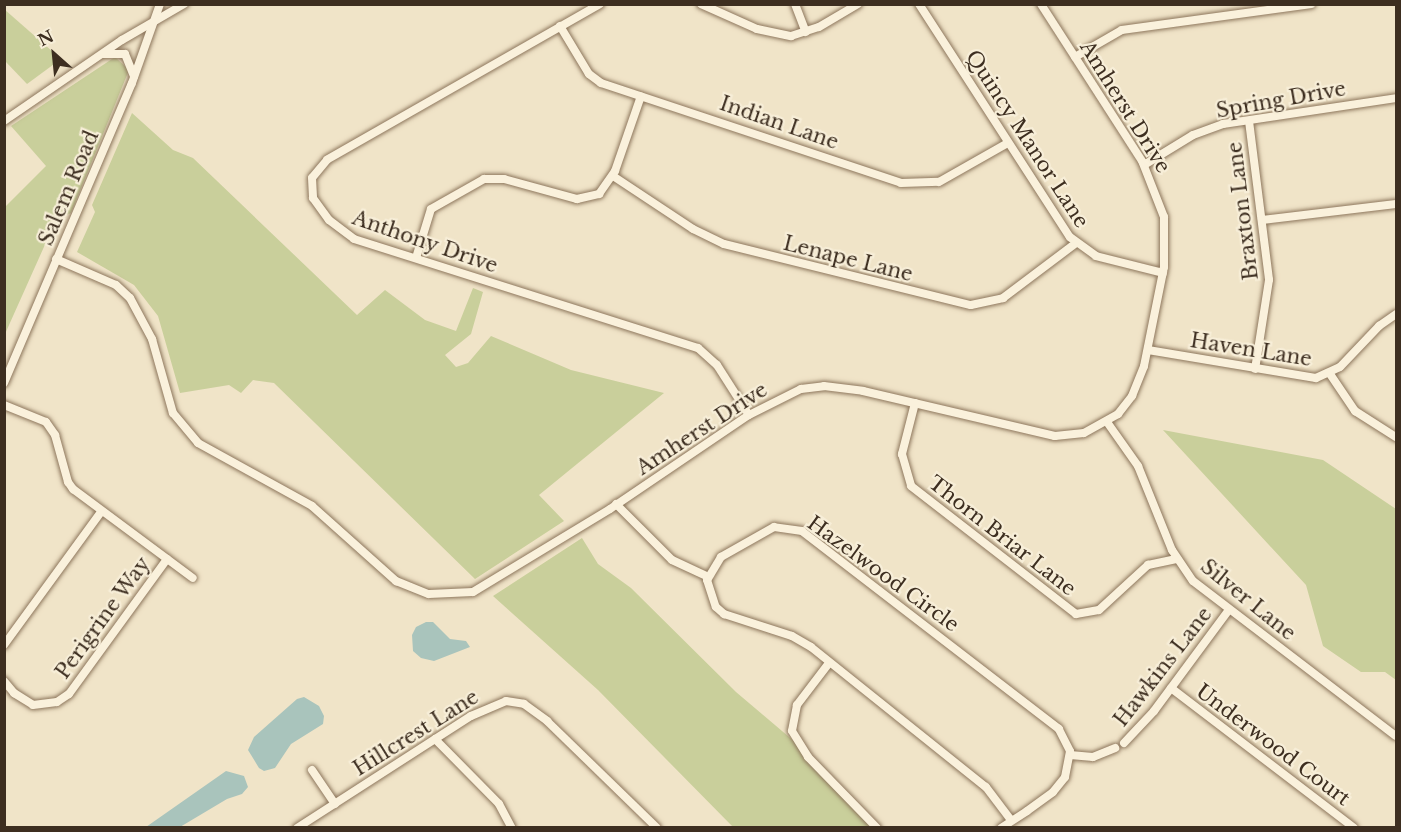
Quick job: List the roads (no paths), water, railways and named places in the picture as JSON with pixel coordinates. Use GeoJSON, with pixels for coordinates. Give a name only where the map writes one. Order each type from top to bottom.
{"type":"FeatureCollection","features":[{"type":"Feature","properties":{"kind":"street","name":"Salem Road"},"geometry":{"type":"LineString","coordinates":[[4,382],[134,76],[156,21],[160,4]]}},
{"type":"Feature","properties":{"kind":"street"},"geometry":{"type":"LineString","coordinates":[[4,122],[100,55],[184,4]]}},
{"type":"Feature","properties":{"kind":"street","name":"Anthony Drive"},"geometry":{"type":"LineString","coordinates":[[600,4],[343,149],[316,168],[311,184],[312,198],[341,232],[698,348],[717,366],[749,415]]}},
{"type":"Feature","properties":{"kind":"street"},"geometry":{"type":"LineString","coordinates":[[701,4],[777,35],[806,32],[858,4]]}},
{"type":"Feature","properties":{"kind":"street"},"geometry":{"type":"LineString","coordinates":[[795,4],[806,32]]}},
{"type":"Feature","properties":{"kind":"street","name":"Quincy Manor Lane"},"geometry":{"type":"LineString","coordinates":[[919,4],[1008,143],[1076,243],[1101,258],[1163,273]]}},
{"type":"Feature","properties":{"kind":"street","name":"Amherst Drive"},"geometry":{"type":"LineString","coordinates":[[57,259],[116,285],[130,298],[152,339],[173,413],[186,433],[211,451],[318,510],[403,585],[429,594],[473,592],[616,504],[749,415],[788,394],[818,387],[915,403],[1055,436],[1079,435],[1107,422],[1132,396],[1148,350],[1163,273],[1164,217],[1144,165],[1041,4]]}},
{"type":"Feature","properties":{"kind":"street"},"geometry":{"type":"LineString","coordinates":[[1075,57],[1122,30],[1311,4]]}},
{"type":"Feature","properties":{"kind":"street","name":"Indian Lane"},"geometry":{"type":"LineString","coordinates":[[560,26],[595,79],[640,96],[909,184],[939,182],[1008,143]]}},
{"type":"Feature","properties":{"kind":"street"},"geometry":{"type":"LineString","coordinates":[[100,55],[125,54],[134,76]]}},
{"type":"Feature","properties":{"kind":"street"},"geometry":{"type":"LineString","coordinates":[[416,258],[431,208],[472,183],[497,178],[584,200],[599,194],[613,176],[640,96]]}},
{"type":"Feature","properties":{"kind":"street","name":"Spring Drive"},"geometry":{"type":"LineString","coordinates":[[1144,165],[1200,132],[1249,121],[1396,98]]}},
{"type":"Feature","properties":{"kind":"street","name":"Braxton Lane"},"geometry":{"type":"LineString","coordinates":[[1249,121],[1269,284],[1255,369]]}},
{"type":"Feature","properties":{"kind":"street","name":"Lenape Lane"},"geometry":{"type":"LineString","coordinates":[[613,176],[693,229],[724,244],[970,305],[1003,297],[1076,243]]}},
{"type":"Feature","properties":{"kind":"street"},"geometry":{"type":"LineString","coordinates":[[1262,220],[1396,204]]}},
{"type":"Feature","properties":{"kind":"street","name":"Haven Lane"},"geometry":{"type":"LineString","coordinates":[[1148,350],[1305,379],[1330,374],[1379,326],[1396,314]]}},
{"type":"Feature","properties":{"kind":"street"},"geometry":{"type":"LineString","coordinates":[[1330,374],[1355,411],[1396,437]]}},
{"type":"Feature","properties":{"kind":"street","name":"Thorn Briar Lane"},"geometry":{"type":"LineString","coordinates":[[915,403],[902,454],[911,486],[1076,614],[1100,610],[1148,565],[1176,558]]}},
{"type":"Feature","properties":{"kind":"street"},"geometry":{"type":"LineString","coordinates":[[4,405],[46,422],[55,435],[68,482],[101,512],[193,578]]}},
{"type":"Feature","properties":{"kind":"street","name":"Silver Lane"},"geometry":{"type":"LineString","coordinates":[[1107,422],[1138,466],[1176,558],[1193,581],[1228,611],[1396,736]]}},
{"type":"Feature","properties":{"kind":"street"},"geometry":{"type":"LineString","coordinates":[[616,504],[672,560],[708,577],[711,599],[724,614],[792,636],[986,787],[1011,820]]}},
{"type":"Feature","properties":{"kind":"street"},"geometry":{"type":"LineString","coordinates":[[4,645],[101,512]]}},
{"type":"Feature","properties":{"kind":"street","name":"Hazelwood Circle"},"geometry":{"type":"LineString","coordinates":[[708,577],[720,557],[758,532],[784,526],[802,531],[1059,729],[1070,755]]}},
{"type":"Feature","properties":{"kind":"street","name":"Perigrine Way"},"geometry":{"type":"LineString","coordinates":[[4,681],[14,693],[33,705],[57,702],[69,694],[167,559]]}},
{"type":"Feature","properties":{"kind":"street","name":"Hawkins Lane"},"geometry":{"type":"LineString","coordinates":[[1124,743],[1171,688],[1228,611]]}},
{"type":"Feature","properties":{"kind":"street"},"geometry":{"type":"LineString","coordinates":[[829,663],[797,705],[792,731],[801,749],[877,828]]}},
{"type":"Feature","properties":{"kind":"street","name":"Underwood Court"},"geometry":{"type":"LineString","coordinates":[[1171,688],[1354,828]]}},
{"type":"Feature","properties":{"kind":"street","name":"Hillcrest Lane"},"geometry":{"type":"LineString","coordinates":[[297,828],[489,706],[506,701],[524,705],[555,728],[657,828]]}},
{"type":"Feature","properties":{"kind":"street"},"geometry":{"type":"LineString","coordinates":[[435,739],[500,804],[512,828]]}},
{"type":"Feature","properties":{"kind":"street","name":"Hawkins Lane"},"geometry":{"type":"LineString","coordinates":[[1070,755],[1093,757],[1115,748]]}},
{"type":"Feature","properties":{"kind":"street"},"geometry":{"type":"LineString","coordinates":[[1001,828],[1060,785],[1070,755]]}},
{"type":"Feature","properties":{"kind":"street"},"geometry":{"type":"LineString","coordinates":[[312,770],[335,804]]}},
{"type":"Feature","properties":{"kind":"water"},"geometry":{"type":"Polygon","coordinates":[[[426,622],[433,622],[450,639],[466,641],[470,647],[434,661],[421,658],[413,651],[412,635],[416,627],[426,622]]]}},
{"type":"Feature","properties":{"kind":"water"},"geometry":{"type":"Polygon","coordinates":[[[304,697],[319,706],[324,716],[323,724],[291,744],[275,768],[264,771],[259,768],[248,750],[254,737],[297,699],[304,697]]]}},
{"type":"Feature","properties":{"kind":"water"},"geometry":{"type":"Polygon","coordinates":[[[226,771],[244,776],[248,787],[242,794],[227,799],[180,827],[146,827],[226,771]]]}}]}
